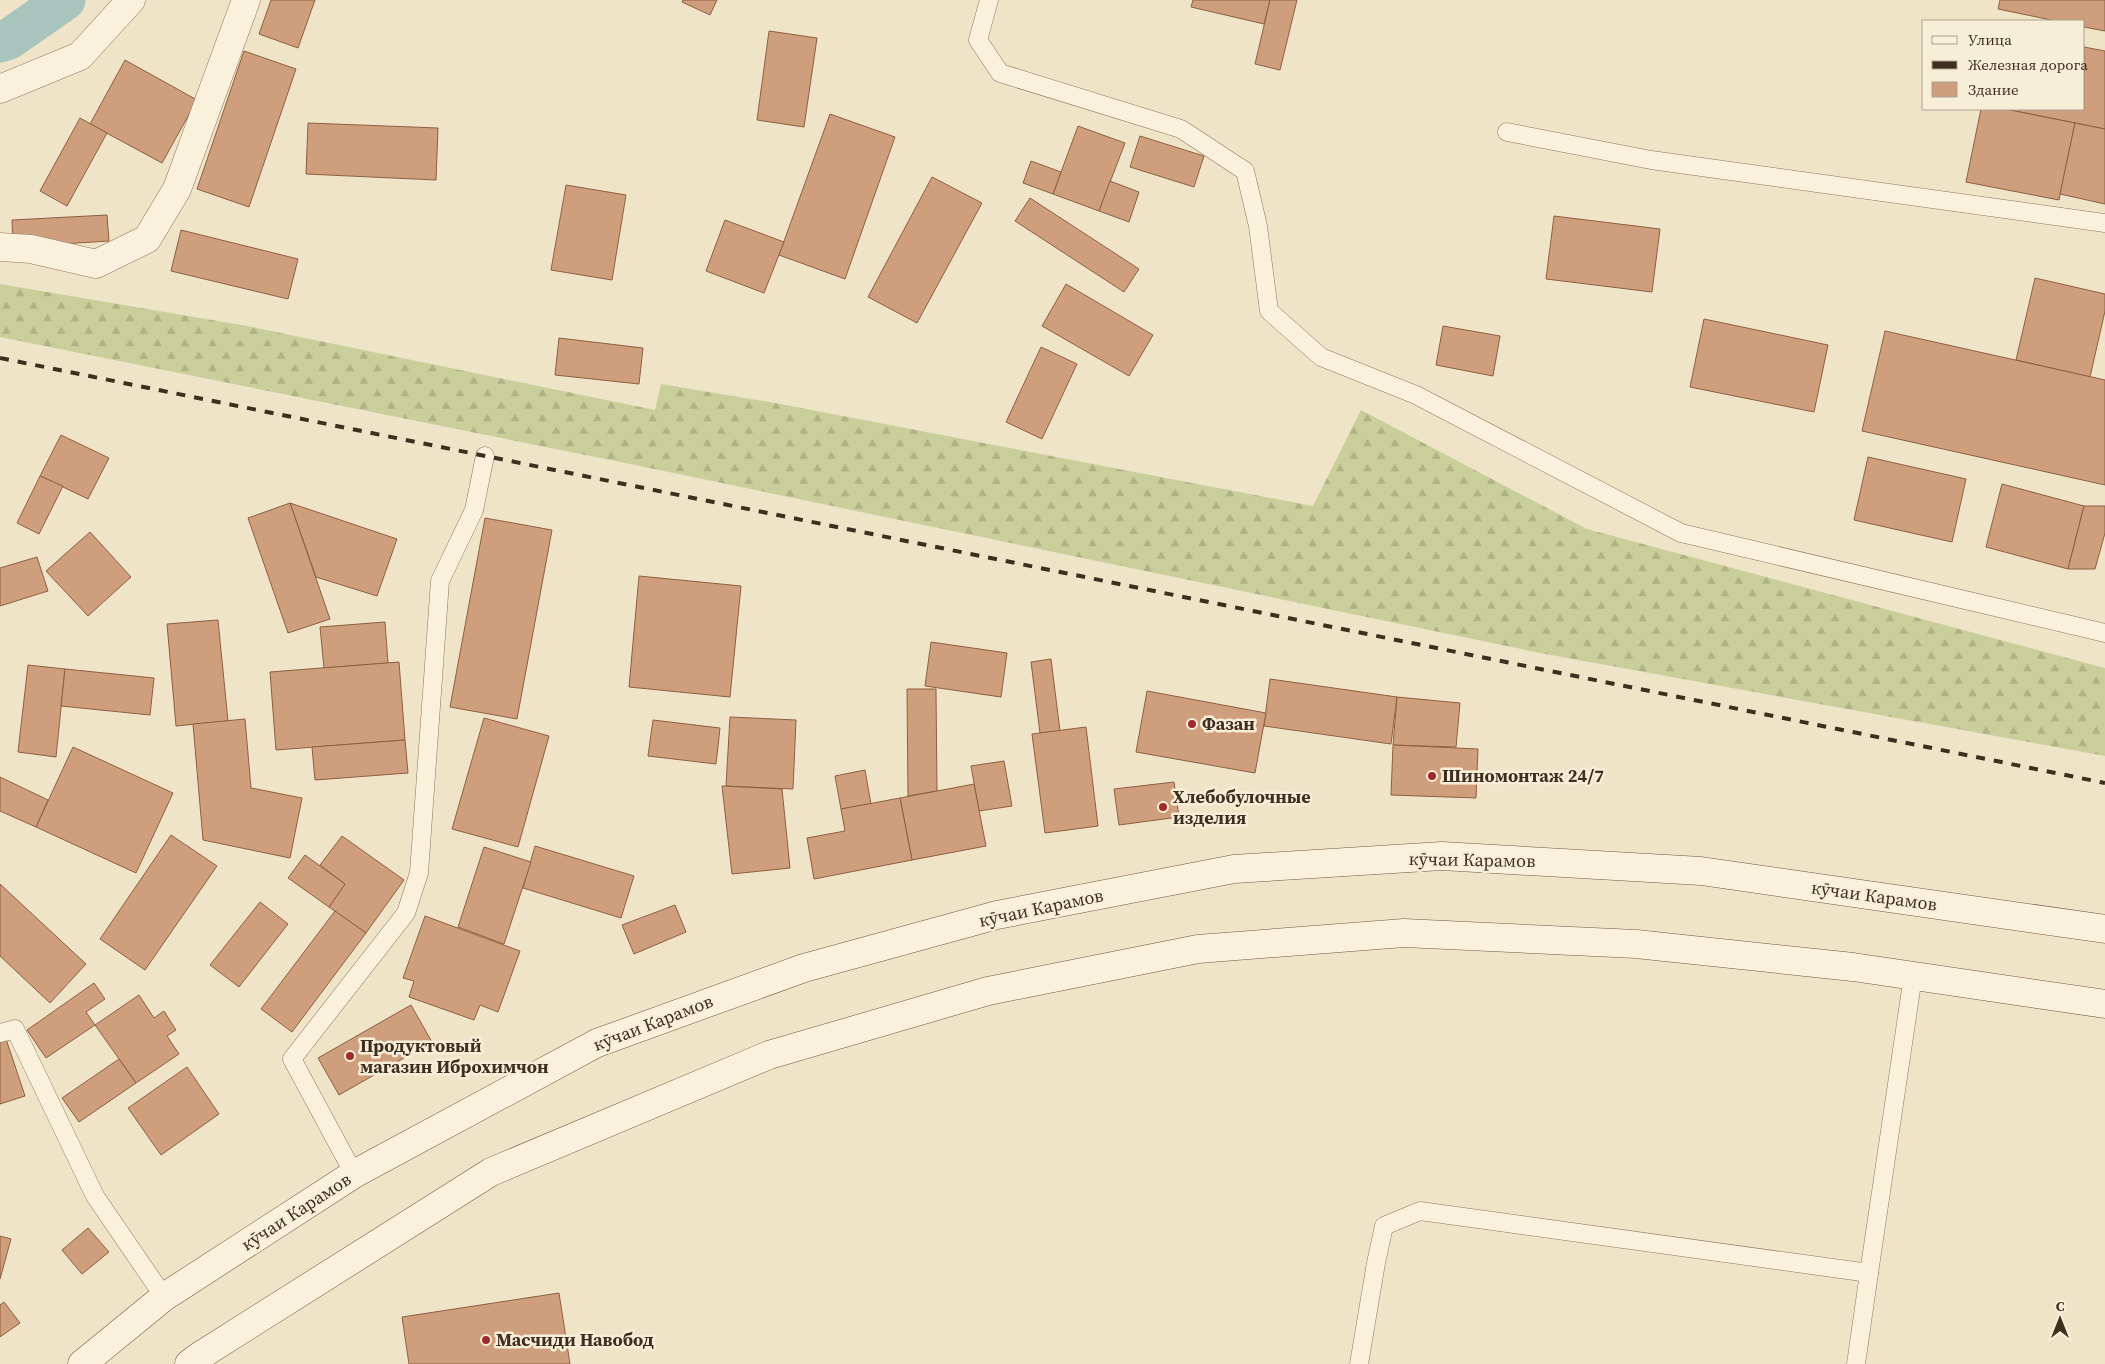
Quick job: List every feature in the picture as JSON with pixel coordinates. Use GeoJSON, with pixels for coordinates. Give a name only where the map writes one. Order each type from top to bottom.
{"type":"FeatureCollection","features":[{"type":"Feature","properties":{"kind":"main road"},"geometry":{"type":"LineString","coordinates":[[0,89],[80,56],[131,0]]}},
{"type":"Feature","properties":{"kind":"main road"},"geometry":{"type":"LineString","coordinates":[[0,247],[31,249],[96,264],[147,239],[177,189],[246,0]]}},
{"type":"Feature","properties":{"kind":"main road","name":"кӯчаи Карамов"},"geometry":{"type":"LineString","coordinates":[[82,1364],[164,1297],[354,1174],[597,1043],[804,968],[996,915],[1234,869],[1442,856],[1701,871],[2105,930]]}},
{"type":"Feature","properties":{"kind":"main road"},"geometry":{"type":"LineString","coordinates":[[198,1362],[491,1172],[769,1055],[988,990],[1198,949],[1404,933],[1636,944],[1853,967],[2105,1004]]}},
{"type":"Feature","properties":{"kind":"lane"},"geometry":{"type":"LineString","coordinates":[[989,0],[978,40],[1000,73],[1181,129],[1245,170],[1258,226],[1269,311],[1321,358],[1416,395],[1681,533],[2105,634]]}},
{"type":"Feature","properties":{"kind":"lane"},"geometry":{"type":"LineString","coordinates":[[1508,132],[1651,160],[2105,223]]}},
{"type":"Feature","properties":{"kind":"lane"},"geometry":{"type":"LineString","coordinates":[[354,1174],[292,1060],[406,913],[419,872],[440,581],[474,510],[485,456]]}},
{"type":"Feature","properties":{"kind":"lane"},"geometry":{"type":"LineString","coordinates":[[1856,1364],[1913,976]]}},
{"type":"Feature","properties":{"kind":"lane"},"geometry":{"type":"LineString","coordinates":[[0,1033],[15,1028],[95,1196],[164,1297]]}},
{"type":"Feature","properties":{"kind":"lane"},"geometry":{"type":"LineString","coordinates":[[1359,1364],[1384,1226],[1420,1211],[1869,1273]]}},
{"type":"Feature","properties":{"kind":"green space"},"geometry":{"type":"Polygon","coordinates":[[[0,284],[247,326],[655,410],[661,384],[775,403],[1313,506],[1361,410],[1587,529],[2105,668],[2105,756],[1540,653],[625,463],[0,337],[0,284]]]}},
{"type":"Feature","properties":{"kind":"building"},"geometry":{"type":"Polygon","coordinates":[[[271,0],[315,0],[298,48],[259,34],[271,0]]]}},
{"type":"Feature","properties":{"kind":"building"},"geometry":{"type":"Polygon","coordinates":[[[683,0],[717,0],[710,15],[682,2],[683,0]]]}},
{"type":"Feature","properties":{"kind":"building"},"geometry":{"type":"Polygon","coordinates":[[[1193,0],[1270,0],[1264,24],[1191,7],[1193,0]]]}},
{"type":"Feature","properties":{"kind":"building"},"geometry":{"type":"Polygon","coordinates":[[[1270,0],[1297,0],[1280,70],[1255,64],[1270,0]]]}},
{"type":"Feature","properties":{"kind":"building"},"geometry":{"type":"Polygon","coordinates":[[[2000,0],[2105,0],[2105,31],[2085,27],[2085,20],[2051,20],[1998,9],[2000,0]]]}},
{"type":"Feature","properties":{"kind":"building"},"geometry":{"type":"Polygon","coordinates":[[[769,31],[817,38],[804,127],[757,120],[769,31]]]}},
{"type":"Feature","properties":{"kind":"building"},"geometry":{"type":"Polygon","coordinates":[[[2085,47],[2105,51],[2105,129],[2010,110],[2085,110],[2085,47]]]}},
{"type":"Feature","properties":{"kind":"building"},"geometry":{"type":"Polygon","coordinates":[[[244,51],[296,69],[249,207],[197,189],[244,51]]]}},
{"type":"Feature","properties":{"kind":"building"},"geometry":{"type":"Polygon","coordinates":[[[125,60],[197,100],[162,163],[90,124],[125,60]]]}},
{"type":"Feature","properties":{"kind":"building"},"geometry":{"type":"Polygon","coordinates":[[[1981,110],[2010,110],[2075,123],[2059,200],[1966,182],[1981,110]]]}},
{"type":"Feature","properties":{"kind":"building"},"geometry":{"type":"Polygon","coordinates":[[[830,114],[895,137],[845,279],[779,255],[830,114]]]}},
{"type":"Feature","properties":{"kind":"building"},"geometry":{"type":"Polygon","coordinates":[[[80,118],[107,133],[67,206],[40,191],[80,118]]]}},
{"type":"Feature","properties":{"kind":"building"},"geometry":{"type":"Polygon","coordinates":[[[308,123],[438,128],[436,180],[306,174],[308,123]]]}},
{"type":"Feature","properties":{"kind":"building"},"geometry":{"type":"Polygon","coordinates":[[[2075,123],[2105,129],[2105,204],[2060,194],[2075,123]]]}},
{"type":"Feature","properties":{"kind":"building"},"geometry":{"type":"Polygon","coordinates":[[[1078,126],[1125,143],[1099,211],[1053,194],[1078,126]]]}},
{"type":"Feature","properties":{"kind":"building"},"geometry":{"type":"Polygon","coordinates":[[[1140,136],[1204,156],[1194,187],[1130,167],[1140,136]]]}},
{"type":"Feature","properties":{"kind":"building"},"geometry":{"type":"Polygon","coordinates":[[[1031,161],[1061,172],[1053,194],[1023,183],[1031,161]]]}},
{"type":"Feature","properties":{"kind":"building"},"geometry":{"type":"Polygon","coordinates":[[[932,177],[982,203],[917,323],[868,297],[932,177]]]}},
{"type":"Feature","properties":{"kind":"building"},"geometry":{"type":"Polygon","coordinates":[[[1110,181],[1139,192],[1129,222],[1099,211],[1110,181]]]}},
{"type":"Feature","properties":{"kind":"building"},"geometry":{"type":"Polygon","coordinates":[[[566,185],[626,195],[612,280],[551,270],[566,185]]]}},
{"type":"Feature","properties":{"kind":"building"},"geometry":{"type":"Polygon","coordinates":[[[1030,198],[1139,269],[1124,292],[1015,221],[1030,198]]]}},
{"type":"Feature","properties":{"kind":"building"},"geometry":{"type":"Polygon","coordinates":[[[107,215],[109,241],[13,247],[12,220],[107,215]]]}},
{"type":"Feature","properties":{"kind":"building"},"geometry":{"type":"Polygon","coordinates":[[[1554,216],[1660,229],[1652,292],[1546,279],[1554,216]]]}},
{"type":"Feature","properties":{"kind":"building"},"geometry":{"type":"Polygon","coordinates":[[[725,220],[784,242],[764,293],[706,271],[725,220]]]}},
{"type":"Feature","properties":{"kind":"building"},"geometry":{"type":"Polygon","coordinates":[[[181,230],[298,259],[288,299],[171,271],[181,230]]]}},
{"type":"Feature","properties":{"kind":"building"},"geometry":{"type":"Polygon","coordinates":[[[2035,278],[2105,294],[2105,311],[2090,377],[2016,360],[2035,278]]]}},
{"type":"Feature","properties":{"kind":"building"},"geometry":{"type":"Polygon","coordinates":[[[1066,284],[1153,335],[1129,376],[1042,326],[1066,284]]]}},
{"type":"Feature","properties":{"kind":"building"},"geometry":{"type":"Polygon","coordinates":[[[1704,319],[1828,345],[1814,412],[1690,387],[1704,319]]]}},
{"type":"Feature","properties":{"kind":"building"},"geometry":{"type":"Polygon","coordinates":[[[1443,326],[1500,336],[1493,376],[1436,365],[1443,326]]]}},
{"type":"Feature","properties":{"kind":"building"},"geometry":{"type":"Polygon","coordinates":[[[1885,331],[2105,380],[2105,485],[1862,431],[1885,331]]]}},
{"type":"Feature","properties":{"kind":"building"},"geometry":{"type":"Polygon","coordinates":[[[559,338],[643,348],[639,384],[555,375],[559,338]]]}},
{"type":"Feature","properties":{"kind":"building"},"geometry":{"type":"Polygon","coordinates":[[[1041,347],[1077,364],[1042,439],[1006,422],[1041,347]]]}},
{"type":"Feature","properties":{"kind":"building"},"geometry":{"type":"Polygon","coordinates":[[[61,435],[109,458],[88,499],[40,476],[61,435]]]}},
{"type":"Feature","properties":{"kind":"building"},"geometry":{"type":"Polygon","coordinates":[[[1868,457],[1966,479],[1952,542],[1854,520],[1868,457]]]}},
{"type":"Feature","properties":{"kind":"building"},"geometry":{"type":"Polygon","coordinates":[[[40,476],[63,486],[39,534],[17,523],[40,476]]]}},
{"type":"Feature","properties":{"kind":"building"},"geometry":{"type":"Polygon","coordinates":[[[2002,484],[2084,506],[2068,569],[1986,547],[2002,484]]]}},
{"type":"Feature","properties":{"kind":"building"},"geometry":{"type":"Polygon","coordinates":[[[290,503],[397,539],[377,596],[316,577],[290,503]]]}},
{"type":"Feature","properties":{"kind":"building"},"geometry":{"type":"Polygon","coordinates":[[[290,503],[330,619],[288,633],[248,518],[290,503]]]}},
{"type":"Feature","properties":{"kind":"building"},"geometry":{"type":"Polygon","coordinates":[[[2084,506],[2105,506],[2105,533],[2095,569],[2068,569],[2084,506]]]}},
{"type":"Feature","properties":{"kind":"building"},"geometry":{"type":"Polygon","coordinates":[[[485,518],[552,530],[517,719],[450,707],[485,518]]]}},
{"type":"Feature","properties":{"kind":"building"},"geometry":{"type":"Polygon","coordinates":[[[90,532],[131,577],[88,616],[46,571],[90,532]]]}},
{"type":"Feature","properties":{"kind":"building"},"geometry":{"type":"Polygon","coordinates":[[[37,557],[48,591],[0,606],[0,568],[37,557]]]}},
{"type":"Feature","properties":{"kind":"building"},"geometry":{"type":"Polygon","coordinates":[[[639,576],[741,586],[730,697],[629,687],[639,576]]]}},
{"type":"Feature","properties":{"kind":"building"},"geometry":{"type":"Polygon","coordinates":[[[218,620],[228,721],[176,726],[167,624],[218,620]]]}},
{"type":"Feature","properties":{"kind":"building"},"geometry":{"type":"Polygon","coordinates":[[[385,622],[388,663],[324,668],[320,627],[385,622]]]}},
{"type":"Feature","properties":{"kind":"building"},"geometry":{"type":"Polygon","coordinates":[[[931,642],[1007,653],[1001,697],[925,686],[931,642]]]}},
{"type":"Feature","properties":{"kind":"building"},"geometry":{"type":"Polygon","coordinates":[[[1051,659],[1060,731],[1040,733],[1031,662],[1051,659]]]}},
{"type":"Feature","properties":{"kind":"building"},"geometry":{"type":"Polygon","coordinates":[[[399,662],[405,740],[276,750],[270,672],[399,662]]]}},
{"type":"Feature","properties":{"kind":"building"},"geometry":{"type":"Polygon","coordinates":[[[28,665],[65,669],[56,757],[18,752],[28,665]]]}},
{"type":"Feature","properties":{"kind":"building"},"geometry":{"type":"Polygon","coordinates":[[[65,669],[154,678],[150,715],[61,706],[65,669]]]}},
{"type":"Feature","properties":{"kind":"building"},"geometry":{"type":"Polygon","coordinates":[[[1270,679],[1397,697],[1391,744],[1264,726],[1270,679]]]}},
{"type":"Feature","properties":{"kind":"building"},"geometry":{"type":"Polygon","coordinates":[[[907,689],[936,689],[937,791],[908,796],[907,689]]]}},
{"type":"Feature","properties":{"kind":"building"},"geometry":{"type":"Polygon","coordinates":[[[1147,691],[1266,713],[1255,773],[1136,752],[1147,691]]]}},
{"type":"Feature","properties":{"kind":"building"},"geometry":{"type":"Polygon","coordinates":[[[1397,697],[1460,703],[1456,747],[1393,745],[1397,697]]]}},
{"type":"Feature","properties":{"kind":"building"},"geometry":{"type":"Polygon","coordinates":[[[730,717],[796,720],[793,789],[726,786],[730,717]]]}},
{"type":"Feature","properties":{"kind":"building"},"geometry":{"type":"Polygon","coordinates":[[[484,718],[549,736],[518,847],[452,829],[484,718]]]}},
{"type":"Feature","properties":{"kind":"building"},"geometry":{"type":"Polygon","coordinates":[[[245,719],[251,788],[302,798],[290,858],[203,840],[193,724],[245,719]]]}},
{"type":"Feature","properties":{"kind":"building"},"geometry":{"type":"Polygon","coordinates":[[[653,720],[720,728],[716,764],[648,756],[653,720]]]}},
{"type":"Feature","properties":{"kind":"building"},"geometry":{"type":"Polygon","coordinates":[[[1086,727],[1098,826],[1045,833],[1032,734],[1086,727]]]}},
{"type":"Feature","properties":{"kind":"building"},"geometry":{"type":"Polygon","coordinates":[[[405,740],[408,773],[315,780],[312,747],[405,740]]]}},
{"type":"Feature","properties":{"kind":"building"},"geometry":{"type":"Polygon","coordinates":[[[1393,745],[1478,749],[1476,798],[1391,795],[1393,745]]]}},
{"type":"Feature","properties":{"kind":"building"},"geometry":{"type":"Polygon","coordinates":[[[73,747],[173,793],[136,873],[36,827],[73,747]]]}},
{"type":"Feature","properties":{"kind":"building"},"geometry":{"type":"Polygon","coordinates":[[[1004,761],[1012,806],[979,811],[971,766],[1004,761]]]}},
{"type":"Feature","properties":{"kind":"building"},"geometry":{"type":"Polygon","coordinates":[[[865,770],[871,804],[841,809],[835,776],[865,770]]]}},
{"type":"Feature","properties":{"kind":"building"},"geometry":{"type":"Polygon","coordinates":[[[0,777],[48,800],[36,827],[0,811],[0,777]]]}},
{"type":"Feature","properties":{"kind":"building"},"geometry":{"type":"Polygon","coordinates":[[[1174,782],[1179,817],[1119,825],[1114,789],[1174,782]]]}},
{"type":"Feature","properties":{"kind":"building"},"geometry":{"type":"Polygon","coordinates":[[[974,784],[986,846],[912,860],[900,798],[974,784]]]}},
{"type":"Feature","properties":{"kind":"building"},"geometry":{"type":"Polygon","coordinates":[[[722,786],[782,789],[790,868],[732,874],[722,786]]]}},
{"type":"Feature","properties":{"kind":"building"},"geometry":{"type":"Polygon","coordinates":[[[900,798],[912,860],[814,879],[807,838],[845,831],[841,809],[900,798]]]}},
{"type":"Feature","properties":{"kind":"building"},"geometry":{"type":"Polygon","coordinates":[[[171,835],[217,866],[145,970],[100,939],[171,835]]]}},
{"type":"Feature","properties":{"kind":"building"},"geometry":{"type":"Polygon","coordinates":[[[342,836],[404,880],[366,933],[329,907],[345,884],[320,865],[342,836]]]}},
{"type":"Feature","properties":{"kind":"building"},"geometry":{"type":"Polygon","coordinates":[[[535,846],[634,876],[621,918],[523,888],[535,846]]]}},
{"type":"Feature","properties":{"kind":"building"},"geometry":{"type":"Polygon","coordinates":[[[484,847],[531,862],[504,944],[458,927],[484,847]]]}},
{"type":"Feature","properties":{"kind":"building"},"geometry":{"type":"Polygon","coordinates":[[[305,855],[345,884],[329,907],[288,878],[305,855]]]}},
{"type":"Feature","properties":{"kind":"building"},"geometry":{"type":"Polygon","coordinates":[[[0,884],[86,964],[50,1003],[0,956],[0,884]]]}},
{"type":"Feature","properties":{"kind":"building"},"geometry":{"type":"Polygon","coordinates":[[[260,902],[288,924],[239,987],[210,965],[260,902]]]}},
{"type":"Feature","properties":{"kind":"building"},"geometry":{"type":"Polygon","coordinates":[[[675,905],[686,932],[634,954],[622,925],[675,905]]]}},
{"type":"Feature","properties":{"kind":"building"},"geometry":{"type":"Polygon","coordinates":[[[335,911],[366,933],[292,1032],[261,1009],[335,911]]]}},
{"type":"Feature","properties":{"kind":"building"},"geometry":{"type":"Polygon","coordinates":[[[425,916],[520,951],[498,1012],[480,1005],[474,1020],[409,997],[414,981],[403,978],[425,916]]]}},
{"type":"Feature","properties":{"kind":"building"},"geometry":{"type":"Polygon","coordinates":[[[94,983],[105,999],[86,1012],[95,1025],[46,1058],[27,1030],[94,983]]]}},
{"type":"Feature","properties":{"kind":"building"},"geometry":{"type":"Polygon","coordinates":[[[139,995],[154,1018],[164,1011],[176,1030],[167,1036],[179,1054],[136,1083],[95,1025],[139,995]]]}},
{"type":"Feature","properties":{"kind":"building"},"geometry":{"type":"Polygon","coordinates":[[[411,1005],[432,1042],[339,1095],[318,1058],[411,1005]]]}},
{"type":"Feature","properties":{"kind":"building"},"geometry":{"type":"Polygon","coordinates":[[[5,1036],[25,1096],[0,1104],[0,1037],[5,1036]]]}},
{"type":"Feature","properties":{"kind":"building"},"geometry":{"type":"Polygon","coordinates":[[[119,1059],[136,1083],[79,1122],[62,1098],[119,1059]]]}},
{"type":"Feature","properties":{"kind":"building"},"geometry":{"type":"Polygon","coordinates":[[[187,1067],[219,1114],[161,1155],[128,1108],[187,1067]]]}},
{"type":"Feature","properties":{"kind":"building"},"geometry":{"type":"Polygon","coordinates":[[[88,1228],[109,1252],[82,1274],[62,1250],[88,1228]]]}},
{"type":"Feature","properties":{"kind":"building"},"geometry":{"type":"Polygon","coordinates":[[[0,1236],[11,1239],[0,1279],[0,1236]]]}},
{"type":"Feature","properties":{"kind":"building","name":"Масчиди Навобод"},"geometry":{"type":"Polygon","coordinates":[[[559,1293],[570,1364],[409,1364],[402,1317],[559,1293]]]}},
{"type":"Feature","properties":{"kind":"building"},"geometry":{"type":"Polygon","coordinates":[[[4,1302],[20,1323],[0,1337],[0,1305],[4,1302]]]}},
{"type":"Feature","properties":{"kind":"waterway"},"geometry":{"type":"LineString","coordinates":[[0,42],[9,39],[65,0]]}},
{"type":"Feature","properties":{"kind":"railway"},"geometry":{"type":"LineString","coordinates":[[0,358],[2105,783]]}},
{"type":"Feature","properties":{"kind":"place","name":"Фазан"},"geometry":{"type":"Point","coordinates":[1192,724]}},
{"type":"Feature","properties":{"kind":"place","name":"Шиномонтаж 24/7"},"geometry":{"type":"Point","coordinates":[1432,776]}},
{"type":"Feature","properties":{"kind":"place","name":"Хлебобулочные изделия"},"geometry":{"type":"Point","coordinates":[1163,807]}},
{"type":"Feature","properties":{"kind":"place","name":"Продуктовый магазин Иброхимчон"},"geometry":{"type":"Point","coordinates":[350,1056]}},
{"type":"Feature","properties":{"kind":"place","name":"Масчиди Навобод"},"geometry":{"type":"Point","coordinates":[486,1340]}}]}
